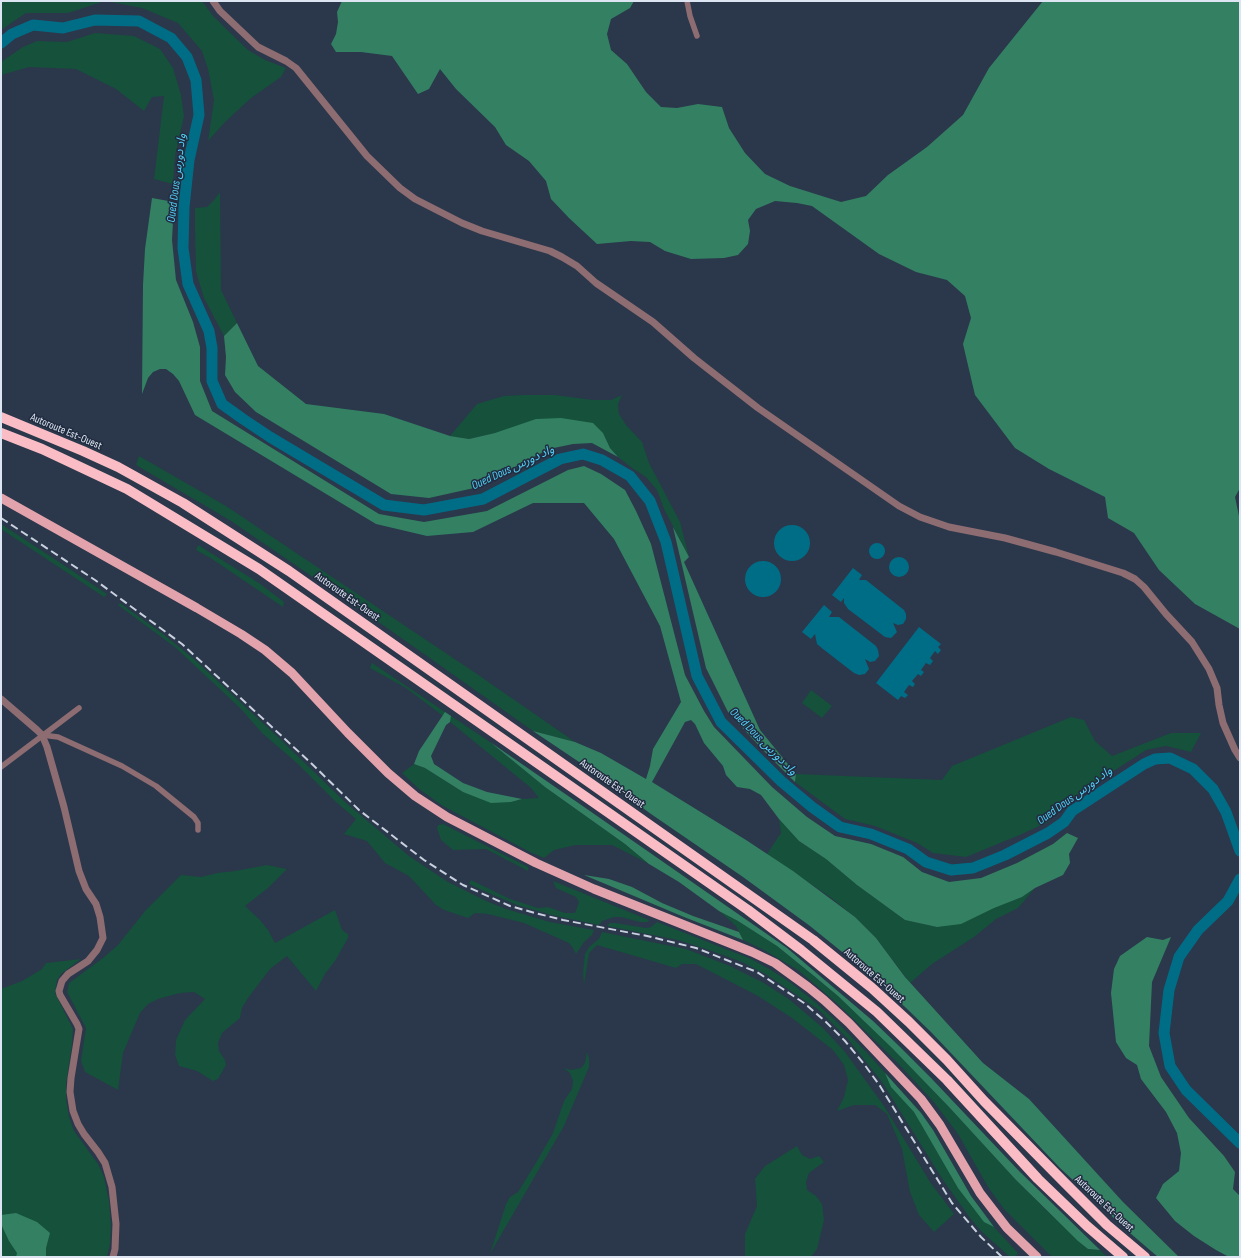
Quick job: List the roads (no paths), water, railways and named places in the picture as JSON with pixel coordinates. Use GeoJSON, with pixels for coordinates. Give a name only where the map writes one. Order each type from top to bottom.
{"type":"FeatureCollection","features":[{"type":"Feature","properties":{"kind":"highway","name":"Autoroute Est-Ouest"},"geometry":{"type":"LineString","coordinates":[[1,417],[118,467],[183,503],[289,571],[813,940],[872,988],[904,1017],[1107,1225],[1144,1257]]}},
{"type":"Feature","properties":{"kind":"highway"},"geometry":{"type":"LineString","coordinates":[[1,433],[48,452],[127,489],[259,569],[760,919],[802,950],[877,1012],[947,1080],[1038,1179],[1087,1226],[1123,1257]]}},
{"type":"Feature","properties":{"kind":"main road"},"geometry":{"type":"LineString","coordinates":[[1,498],[197,608],[265,650],[292,673],[348,733],[388,772],[415,796],[446,817],[536,863],[587,886],[758,955],[775,963],[802,982],[849,1023],[921,1099],[940,1125],[980,1193],[1007,1228],[1037,1257]]}},
{"type":"Feature","properties":{"kind":"street"},"geometry":{"type":"LineString","coordinates":[[213,1],[220,11],[253,43],[296,68],[367,156],[400,188],[415,199],[462,223],[482,231],[550,251],[577,266],[596,283],[653,322],[694,358],[758,408],[899,506],[920,517],[949,527],[1005,538],[1056,552],[1123,573],[1135,579],[1144,587],[1192,642],[1209,669],[1217,688],[1223,724],[1240,758]]}},
{"type":"Feature","properties":{"kind":"street"},"geometry":{"type":"LineString","coordinates":[[688,1],[690,16],[697,36]]}},
{"type":"Feature","properties":{"kind":"street"},"geometry":{"type":"LineString","coordinates":[[1,699],[42,735],[48,747],[79,871],[86,889],[96,904],[102,928],[102,938],[98,950],[88,961],[68,974],[62,981],[59,991],[79,1029],[71,1078],[70,1092],[73,1111],[84,1134],[105,1163],[112,1187],[116,1224],[113,1257]]}},
{"type":"Feature","properties":{"kind":"street"},"geometry":{"type":"LineString","coordinates":[[1,767],[80,708]]}},
{"type":"Feature","properties":{"kind":"street"},"geometry":{"type":"LineString","coordinates":[[42,735],[58,737],[122,766],[156,786],[194,818],[198,823],[198,830]]}},
{"type":"Feature","properties":{"kind":"water"},"geometry":{"type":"Polygon","coordinates":[[[796,525],[805,530],[809,536],[809,550],[805,556],[796,561],[788,561],[779,556],[775,550],[774,539],[779,530],[785,526],[796,525]]]}},
{"type":"Feature","properties":{"kind":"water"},"geometry":{"type":"Polygon","coordinates":[[[877,543],[883,545],[885,551],[883,557],[877,559],[871,557],[869,551],[871,545],[877,543]]]}},
{"type":"Feature","properties":{"kind":"water"},"geometry":{"type":"Polygon","coordinates":[[[895,557],[903,557],[909,563],[909,571],[903,577],[895,577],[889,571],[889,563],[895,557]]]}},
{"type":"Feature","properties":{"kind":"water"},"geometry":{"type":"Polygon","coordinates":[[[767,561],[776,566],[780,572],[780,586],[776,592],[767,597],[759,597],[750,592],[746,586],[745,575],[750,566],[756,562],[767,561]]]}},
{"type":"Feature","properties":{"kind":"water"},"geometry":{"type":"Polygon","coordinates":[[[853,568],[862,575],[859,580],[866,580],[904,610],[906,619],[903,624],[898,625],[893,623],[897,632],[891,638],[885,637],[848,609],[844,603],[844,598],[841,602],[832,595],[853,568]]]}},
{"type":"Feature","properties":{"kind":"water"},"geometry":{"type":"Polygon","coordinates":[[[824,605],[832,612],[829,617],[839,617],[876,646],[879,656],[875,661],[870,662],[865,659],[869,669],[865,674],[859,675],[854,673],[823,649],[817,644],[815,634],[811,639],[802,632],[824,605]]]}},
{"type":"Feature","properties":{"kind":"water"},"geometry":{"type":"Polygon","coordinates":[[[919,627],[941,644],[938,647],[941,650],[938,654],[935,651],[930,658],[933,661],[930,665],[926,663],[921,670],[924,672],[921,676],[918,674],[912,681],[915,684],[913,687],[909,685],[904,692],[908,695],[905,698],[901,696],[898,700],[876,683],[919,627]]]}},
{"type":"Feature","properties":{"kind":"waterway","name":"Oued Dous واد دورس"},"geometry":{"type":"LineString","coordinates":[[1,43],[12,34],[33,25],[63,28],[95,20],[139,21],[171,38],[187,57],[196,80],[199,115],[189,160],[184,207],[183,248],[188,284],[209,331],[212,348],[212,381],[222,404],[270,437],[384,505],[424,510],[483,499],[560,459],[583,454],[602,460],[630,476],[650,501],[666,542],[697,676],[721,722],[781,781],[812,807],[840,827],[871,834],[908,849],[926,862],[951,870],[973,868],[1005,855],[1048,833],[1064,822],[1072,811],[1144,764],[1155,759],[1170,758],[1193,769],[1213,789],[1226,812],[1240,851]]}},
{"type":"Feature","properties":{"kind":"waterway","name":"Oued Dous واد دورس"},"geometry":{"type":"LineString","coordinates":[[1240,879],[1228,901],[1198,930],[1179,957],[1169,990],[1164,1033],[1170,1066],[1186,1090],[1240,1143]]}},
{"type":"Feature","properties":{"kind":"railway"},"geometry":{"type":"LineString","coordinates":[[1,518],[95,580],[182,644],[312,764],[359,810],[424,860],[463,885],[510,906],[535,913],[563,920],[647,936],[696,948],[757,972],[804,1003],[845,1041],[864,1064],[880,1086],[952,1203],[981,1237],[1002,1257]]}}]}
